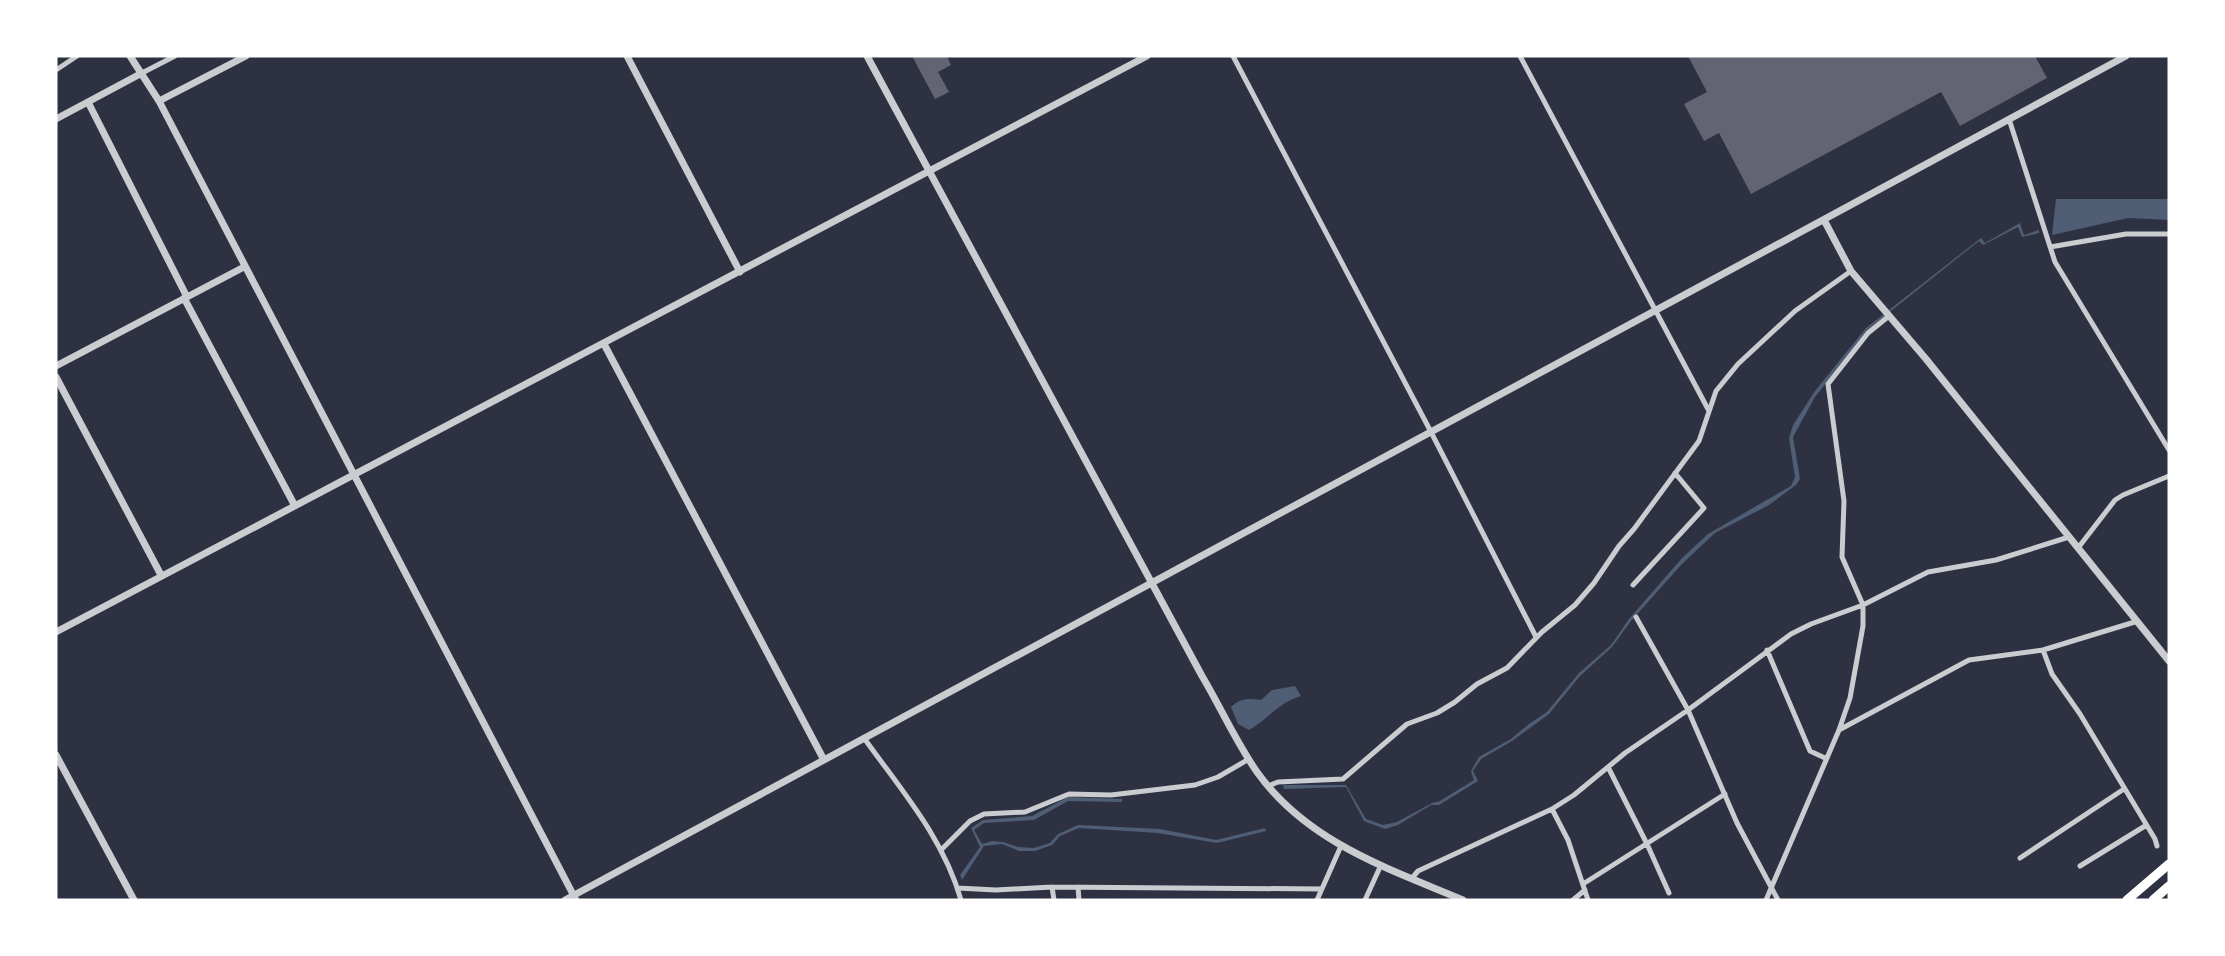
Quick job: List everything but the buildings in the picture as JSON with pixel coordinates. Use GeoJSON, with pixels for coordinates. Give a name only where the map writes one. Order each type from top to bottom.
{"type":"FeatureCollection","features":[{"type":"Feature","properties":{"kind":"highway"},"geometry":{"type":"LineString","coordinates":[[2125,900],[2169,864]]}},
{"type":"Feature","properties":{"kind":"highway"},"geometry":{"type":"LineString","coordinates":[[2153,900],[2169,886]]}},
{"type":"Feature","properties":{"kind":"highway"},"geometry":{"type":"LineString","coordinates":[[2162,900],[2169,893]]}},
{"type":"Feature","properties":{"kind":"street"},"geometry":{"type":"LineString","coordinates":[[56,70],[77,56]]}},
{"type":"Feature","properties":{"kind":"street"},"geometry":{"type":"LineString","coordinates":[[130,56],[159,101],[574,898]]}},
{"type":"Feature","properties":{"kind":"street"},"geometry":{"type":"LineString","coordinates":[[56,119],[175,56]]}},
{"type":"Feature","properties":{"kind":"street"},"geometry":{"type":"LineString","coordinates":[[159,101],[246,56]]}},
{"type":"Feature","properties":{"kind":"street"},"geometry":{"type":"LineString","coordinates":[[627,56],[740,272]]}},
{"type":"Feature","properties":{"kind":"street"},"geometry":{"type":"LineString","coordinates":[[867,56],[1152,583],[1249,759],[1268,786],[1291,811],[1341,846],[1463,900]]}},
{"type":"Feature","properties":{"kind":"street"},"geometry":{"type":"LineString","coordinates":[[57,629],[604,344],[1146,56]]}},
{"type":"Feature","properties":{"kind":"street"},"geometry":{"type":"LineString","coordinates":[[1233,56],[1431,432],[1536,637]]}},
{"type":"Feature","properties":{"kind":"street"},"geometry":{"type":"LineString","coordinates":[[1520,56],[1654,311],[1709,411]]}},
{"type":"Feature","properties":{"kind":"street"},"geometry":{"type":"LineString","coordinates":[[565,900],[574,898],[864,738],[2126,56]]}},
{"type":"Feature","properties":{"kind":"street"},"geometry":{"type":"LineString","coordinates":[[88,102],[185,298],[295,506]]}},
{"type":"Feature","properties":{"kind":"street"},"geometry":{"type":"LineString","coordinates":[[2009,119],[2055,262],[2169,450]]}},
{"type":"Feature","properties":{"kind":"street"},"geometry":{"type":"LineString","coordinates":[[1824,220],[1851,271],[1926,359],[2169,661]]}},
{"type":"Feature","properties":{"kind":"street"},"geometry":{"type":"LineString","coordinates":[[2050,247],[2126,234],[2169,234]]}},
{"type":"Feature","properties":{"kind":"street"},"geometry":{"type":"LineString","coordinates":[[56,366],[244,267]]}},
{"type":"Feature","properties":{"kind":"street"},"geometry":{"type":"LineString","coordinates":[[1268,786],[1278,782],[1343,780],[1407,724],[1437,713],[1455,702],[1477,684],[1507,668],[1536,637],[1575,605],[1594,583],[1619,546],[1699,441],[1716,391],[1738,364],[1795,311],[1851,271]]}},
{"type":"Feature","properties":{"kind":"street"},"geometry":{"type":"LineString","coordinates":[[1766,900],[1825,758],[1839,730],[1850,698],[1862,635],[1863,605],[1842,557],[1844,501],[1828,384],[1868,333],[1888,316]]}},
{"type":"Feature","properties":{"kind":"street"},"geometry":{"type":"LineString","coordinates":[[604,344],[824,760]]}},
{"type":"Feature","properties":{"kind":"street"},"geometry":{"type":"LineString","coordinates":[[56,377],[161,575]]}},
{"type":"Feature","properties":{"kind":"street"},"geometry":{"type":"LineString","coordinates":[[1633,585],[1704,508],[1675,473]]}},
{"type":"Feature","properties":{"kind":"street"},"geometry":{"type":"LineString","coordinates":[[2078,548],[2116,500],[2123,495],[2168,477]]}},
{"type":"Feature","properties":{"kind":"street"},"geometry":{"type":"LineString","coordinates":[[1412,878],[1418,871],[1470,848],[1500,831],[1552,809],[1574,795],[1608,767],[1791,634],[1811,624],[1863,605],[1928,572],[1996,560],[2069,537]]}},
{"type":"Feature","properties":{"kind":"street"},"geometry":{"type":"LineString","coordinates":[[1636,616],[1688,710],[1737,824],[1778,900]]}},
{"type":"Feature","properties":{"kind":"street"},"geometry":{"type":"LineString","coordinates":[[1839,730],[1969,660],[2042,650],[2138,621]]}},
{"type":"Feature","properties":{"kind":"street"},"geometry":{"type":"LineString","coordinates":[[1767,650],[1810,752],[1825,758]]}},
{"type":"Feature","properties":{"kind":"street"},"geometry":{"type":"LineString","coordinates":[[2042,650],[2052,674],[2080,714],[2157,846]]}},
{"type":"Feature","properties":{"kind":"street"},"geometry":{"type":"LineString","coordinates":[[864,738],[942,849],[961,900]]}},
{"type":"Feature","properties":{"kind":"street"},"geometry":{"type":"LineString","coordinates":[[56,755],[134,900]]}},
{"type":"Feature","properties":{"kind":"street"},"geometry":{"type":"LineString","coordinates":[[942,849],[970,821],[984,814],[1025,812],[1069,794],[1111,795],[1195,785],[1218,777],[1249,759]]}},
{"type":"Feature","properties":{"kind":"street"},"geometry":{"type":"LineString","coordinates":[[1608,767],[1647,844],[1669,894]]}},
{"type":"Feature","properties":{"kind":"street"},"geometry":{"type":"LineString","coordinates":[[2020,858],[2124,790]]}},
{"type":"Feature","properties":{"kind":"street"},"geometry":{"type":"LineString","coordinates":[[1573,900],[1584,887],[1725,794]]}},
{"type":"Feature","properties":{"kind":"street"},"geometry":{"type":"LineString","coordinates":[[1552,809],[1568,840],[1588,900]]}},
{"type":"Feature","properties":{"kind":"street"},"geometry":{"type":"LineString","coordinates":[[2080,866],[2145,826]]}},
{"type":"Feature","properties":{"kind":"street"},"geometry":{"type":"LineString","coordinates":[[1317,900],[1341,846]]}},
{"type":"Feature","properties":{"kind":"street"},"geometry":{"type":"LineString","coordinates":[[1365,900],[1381,865]]}},
{"type":"Feature","properties":{"kind":"street"},"geometry":{"type":"LineString","coordinates":[[958,888],[996,890],[1052,887],[1322,889]]}},
{"type":"Feature","properties":{"kind":"street"},"geometry":{"type":"LineString","coordinates":[[1052,887],[1054,900]]}},
{"type":"Feature","properties":{"kind":"street"},"geometry":{"type":"LineString","coordinates":[[1078,887],[1079,900]]}},
{"type":"Feature","properties":{"kind":"water"},"geometry":{"type":"Polygon","coordinates":[[[2056,199],[2169,199],[2169,220],[2128,218],[2052,235],[2056,199]]]}},
{"type":"Feature","properties":{"kind":"water"},"geometry":{"type":"Polygon","coordinates":[[[2020,223],[2024,235],[2039,230],[2039,233],[2022,237],[2018,227],[1983,245],[1979,241],[1867,330],[1815,397],[1793,437],[1800,479],[1796,485],[1769,505],[1715,533],[1682,564],[1631,621],[1612,647],[1580,676],[1549,714],[1512,741],[1481,759],[1473,771],[1478,781],[1439,805],[1431,805],[1398,825],[1385,829],[1364,821],[1346,787],[1284,789],[1283,785],[1346,785],[1366,819],[1383,825],[1397,822],[1432,803],[1440,801],[1474,780],[1471,771],[1479,757],[1511,739],[1547,712],[1579,673],[1611,645],[1629,619],[1682,558],[1708,534],[1791,486],[1795,477],[1789,438],[1793,425],[1815,391],[1866,328],[1981,238],[1985,243],[2020,223]]]}},
{"type":"Feature","properties":{"kind":"water"},"geometry":{"type":"Polygon","coordinates":[[[1295,686],[1301,696],[1285,703],[1249,730],[1238,724],[1231,707],[1234,704],[1245,699],[1261,700],[1272,690],[1295,686]]]}},
{"type":"Feature","properties":{"kind":"water"},"geometry":{"type":"Polygon","coordinates":[[[1068,797],[1122,799],[1122,802],[1068,801],[1034,820],[984,823],[974,830],[982,844],[992,841],[1018,847],[1034,848],[1050,843],[1058,834],[1078,825],[1160,829],[1216,840],[1265,828],[1266,831],[1217,843],[1158,833],[1079,828],[1060,836],[1052,845],[1035,851],[1019,851],[1002,844],[984,846],[962,880],[960,875],[980,847],[971,828],[983,820],[1032,816],[1068,797]]]}}]}
